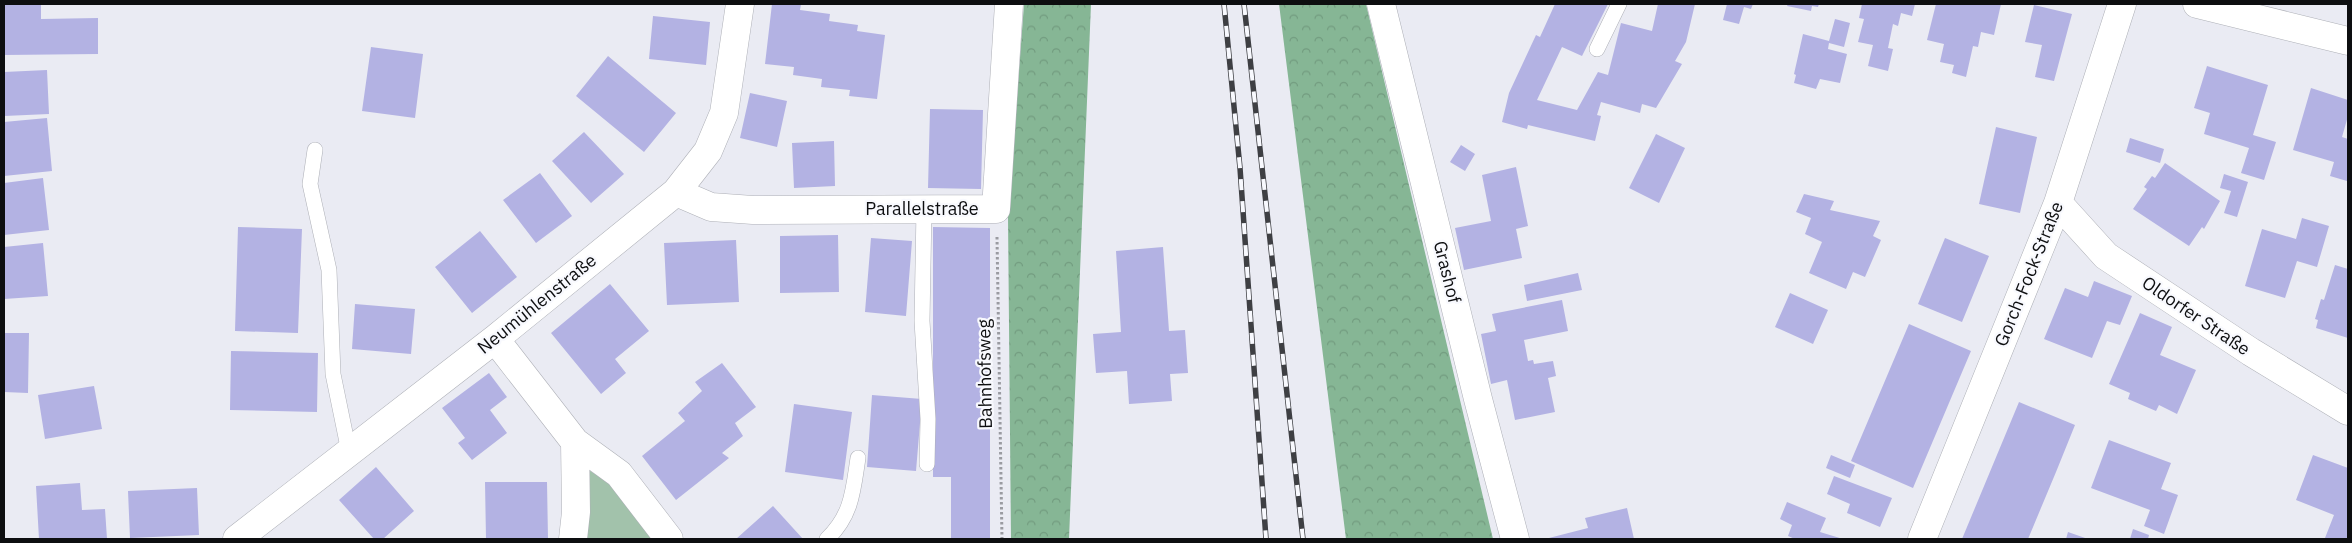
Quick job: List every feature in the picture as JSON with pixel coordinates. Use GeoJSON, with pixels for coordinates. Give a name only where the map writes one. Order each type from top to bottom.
{"type":"FeatureCollection","features":[{"type":"Feature","properties":{"kind":"street","name":"Neumühlenstraße"},"geometry":{"type":"LineString","coordinates":[[237,539],[495,338],[676,192],[708,151],[724,113],[740,4]]}},
{"type":"Feature","properties":{"kind":"street","name":"Parallelstraße"},"geometry":{"type":"LineString","coordinates":[[676,192],[711,207],[753,210],[996,209],[1009,4]]}},
{"type":"Feature","properties":{"kind":"street","name":"Grashof"},"geometry":{"type":"LineString","coordinates":[[1381,4],[1478,399],[1515,539]]}},
{"type":"Feature","properties":{"kind":"street","name":"Gorch-Fock-Straße"},"geometry":{"type":"LineString","coordinates":[[1922,539],[2058,203],[2122,4]]}},
{"type":"Feature","properties":{"kind":"street"},"geometry":{"type":"LineString","coordinates":[[2197,4],[2348,41]]}},
{"type":"Feature","properties":{"kind":"street","name":"Oldorfer Straße"},"geometry":{"type":"LineString","coordinates":[[2058,203],[2106,256],[2251,352],[2348,411]]}},
{"type":"Feature","properties":{"kind":"street"},"geometry":{"type":"LineString","coordinates":[[495,338],[575,442],[618,474],[669,539]]}},
{"type":"Feature","properties":{"kind":"street"},"geometry":{"type":"LineString","coordinates":[[573,539],[576,512],[575,442]]}},
{"type":"Feature","properties":{"kind":"lane"},"geometry":{"type":"LineString","coordinates":[[1597,49],[1619,4]]}},
{"type":"Feature","properties":{"kind":"lane"},"geometry":{"type":"LineString","coordinates":[[315,150],[310,184],[329,270],[333,374],[350,452]]}},
{"type":"Feature","properties":{"kind":"lane"},"geometry":{"type":"LineString","coordinates":[[924,209],[922,320],[928,419],[927,464]]}},
{"type":"Feature","properties":{"kind":"lane"},"geometry":{"type":"LineString","coordinates":[[827,539],[843,521],[851,503],[858,458]]}},
{"type":"Feature","properties":{"kind":"path","name":"Bahnhofsweg"},"geometry":{"type":"LineString","coordinates":[[996,209],[1002,539]]}},
{"type":"Feature","properties":{"kind":"green space"},"geometry":{"type":"Polygon","coordinates":[[[1024,4],[1091,4],[1069,539],[1011,539],[1008,217],[1024,4]]]}},
{"type":"Feature","properties":{"kind":"green space"},"geometry":{"type":"Polygon","coordinates":[[[1279,4],[1366,4],[1493,539],[1346,539],[1279,4]]]}},
{"type":"Feature","properties":{"kind":"green space"},"geometry":{"type":"Polygon","coordinates":[[[587,469],[612,484],[652,539],[584,539],[587,469]]]}},
{"type":"Feature","properties":{"kind":"building"},"geometry":{"type":"Polygon","coordinates":[[[4,4],[41,4],[41,19],[98,18],[98,54],[4,55],[4,4]]]}},
{"type":"Feature","properties":{"kind":"building"},"geometry":{"type":"Polygon","coordinates":[[[772,4],[801,4],[800,10],[830,14],[829,21],[858,25],[857,31],[885,35],[877,99],[849,96],[850,90],[821,87],[822,79],[793,75],[794,67],[765,64],[772,4]]]}},
{"type":"Feature","properties":{"kind":"building"},"geometry":{"type":"Polygon","coordinates":[[[1555,4],[1608,4],[1582,56],[1562,47],[1537,100],[1577,110],[1598,72],[1608,75],[1621,23],[1652,31],[1658,4],[1695,4],[1686,42],[1675,61],[1682,64],[1656,108],[1642,104],[1640,113],[1601,102],[1597,115],[1601,116],[1595,141],[1528,125],[1527,129],[1502,122],[1509,93],[1536,35],[1540,37],[1555,4]]]}},
{"type":"Feature","properties":{"kind":"building"},"geometry":{"type":"Polygon","coordinates":[[[1727,4],[1753,4],[1751,9],[1744,7],[1739,24],[1723,20],[1727,4]]]}},
{"type":"Feature","properties":{"kind":"building"},"geometry":{"type":"Polygon","coordinates":[[[1788,4],[1819,4],[1818,7],[1812,6],[1811,11],[1787,6],[1788,4]]]}},
{"type":"Feature","properties":{"kind":"building"},"geometry":{"type":"Polygon","coordinates":[[[1862,4],[1915,4],[1912,16],[1901,13],[1898,26],[1893,24],[1888,48],[1893,49],[1888,71],[1868,66],[1873,45],[1858,42],[1864,19],[1859,18],[1862,4]]]}},
{"type":"Feature","properties":{"kind":"building"},"geometry":{"type":"Polygon","coordinates":[[[1936,4],[2001,4],[1994,35],[1981,32],[1978,47],[1973,46],[1966,77],[1952,73],[1954,65],[1940,62],[1944,44],[1927,40],[1936,4]]]}},
{"type":"Feature","properties":{"kind":"building"},"geometry":{"type":"Polygon","coordinates":[[[2034,5],[2072,14],[2054,81],[2035,77],[2042,45],[2025,42],[2034,5]]]}},
{"type":"Feature","properties":{"kind":"building"},"geometry":{"type":"Polygon","coordinates":[[[653,16],[710,22],[706,65],[649,59],[653,16]]]}},
{"type":"Feature","properties":{"kind":"building"},"geometry":{"type":"Polygon","coordinates":[[[1835,19],[1850,23],[1844,47],[1829,43],[1828,49],[1847,54],[1840,83],[1820,79],[1816,89],[1794,83],[1796,75],[1794,74],[1803,34],[1829,41],[1835,19]]]}},
{"type":"Feature","properties":{"kind":"building"},"geometry":{"type":"Polygon","coordinates":[[[371,47],[423,54],[415,118],[362,111],[371,47]]]}},
{"type":"Feature","properties":{"kind":"building"},"geometry":{"type":"Polygon","coordinates":[[[608,56],[676,113],[644,152],[576,96],[608,56]]]}},
{"type":"Feature","properties":{"kind":"building"},"geometry":{"type":"Polygon","coordinates":[[[2207,66],[2268,85],[2253,135],[2276,142],[2264,180],[2241,173],[2249,148],[2204,134],[2210,113],[2194,108],[2207,66]]]}},
{"type":"Feature","properties":{"kind":"building"},"geometry":{"type":"Polygon","coordinates":[[[47,70],[49,114],[4,116],[4,72],[47,70]]]}},
{"type":"Feature","properties":{"kind":"building"},"geometry":{"type":"Polygon","coordinates":[[[2311,88],[2348,100],[2348,116],[2342,137],[2348,139],[2347,181],[2330,176],[2334,162],[2293,150],[2311,88]]]}},
{"type":"Feature","properties":{"kind":"building"},"geometry":{"type":"Polygon","coordinates":[[[750,93],[787,101],[777,147],[740,138],[750,93]]]}},
{"type":"Feature","properties":{"kind":"building"},"geometry":{"type":"Polygon","coordinates":[[[930,109],[983,110],[981,189],[928,188],[930,109]]]}},
{"type":"Feature","properties":{"kind":"building"},"geometry":{"type":"Polygon","coordinates":[[[47,118],[52,171],[4,176],[4,122],[47,118]]]}},
{"type":"Feature","properties":{"kind":"building"},"geometry":{"type":"Polygon","coordinates":[[[1996,127],[2037,137],[2020,213],[1979,204],[1996,127]]]}},
{"type":"Feature","properties":{"kind":"building"},"geometry":{"type":"Polygon","coordinates":[[[584,132],[624,174],[591,203],[552,161],[584,132]]]}},
{"type":"Feature","properties":{"kind":"building"},"geometry":{"type":"Polygon","coordinates":[[[1656,134],[1685,148],[1659,203],[1629,188],[1656,134]]]}},
{"type":"Feature","properties":{"kind":"building"},"geometry":{"type":"Polygon","coordinates":[[[2130,138],[2164,149],[2160,163],[2126,152],[2130,138]]]}},
{"type":"Feature","properties":{"kind":"building"},"geometry":{"type":"Polygon","coordinates":[[[834,141],[835,186],[794,188],[792,143],[834,141]]]}},
{"type":"Feature","properties":{"kind":"building"},"geometry":{"type":"Polygon","coordinates":[[[1461,145],[1475,154],[1465,171],[1450,162],[1461,145]]]}},
{"type":"Feature","properties":{"kind":"building"},"geometry":{"type":"Polygon","coordinates":[[[2165,163],[2220,201],[2204,229],[2202,227],[2189,246],[2133,209],[2147,189],[2144,187],[2152,176],[2155,178],[2165,163]]]}},
{"type":"Feature","properties":{"kind":"building"},"geometry":{"type":"Polygon","coordinates":[[[1516,167],[1528,226],[1516,229],[1522,258],[1464,270],[1455,228],[1491,221],[1482,175],[1516,167]]]}},
{"type":"Feature","properties":{"kind":"building"},"geometry":{"type":"Polygon","coordinates":[[[540,173],[572,216],[536,243],[503,200],[540,173]]]}},
{"type":"Feature","properties":{"kind":"building"},"geometry":{"type":"Polygon","coordinates":[[[2224,174],[2248,182],[2237,217],[2224,213],[2231,191],[2220,188],[2224,174]]]}},
{"type":"Feature","properties":{"kind":"building"},"geometry":{"type":"Polygon","coordinates":[[[43,178],[49,230],[4,235],[4,183],[43,178]]]}},
{"type":"Feature","properties":{"kind":"building"},"geometry":{"type":"Polygon","coordinates":[[[1804,194],[1834,201],[1830,210],[1880,221],[1873,236],[1881,240],[1865,277],[1853,272],[1846,289],[1809,273],[1822,242],[1805,234],[1811,218],[1796,212],[1804,194]]]}},
{"type":"Feature","properties":{"kind":"building"},"geometry":{"type":"Polygon","coordinates":[[[2302,218],[2329,226],[2317,267],[2297,261],[2285,298],[2245,286],[2262,229],[2296,239],[2302,218]]]}},
{"type":"Feature","properties":{"kind":"building"},"geometry":{"type":"Polygon","coordinates":[[[238,227],[302,229],[298,333],[235,331],[238,227]]]}},
{"type":"Feature","properties":{"kind":"building"},"geometry":{"type":"Polygon","coordinates":[[[933,227],[990,228],[990,539],[951,539],[951,477],[933,477],[933,227]]]}},
{"type":"Feature","properties":{"kind":"building"},"geometry":{"type":"Polygon","coordinates":[[[480,231],[517,277],[472,313],[435,267],[480,231]]]}},
{"type":"Feature","properties":{"kind":"building"},"geometry":{"type":"Polygon","coordinates":[[[838,235],[839,292],[780,293],[780,236],[838,235]]]}},
{"type":"Feature","properties":{"kind":"building"},"geometry":{"type":"Polygon","coordinates":[[[871,238],[912,241],[906,316],[865,312],[871,238]]]}},
{"type":"Feature","properties":{"kind":"building"},"geometry":{"type":"Polygon","coordinates":[[[1945,238],[1989,256],[1962,322],[1918,304],[1945,238]]]}},
{"type":"Feature","properties":{"kind":"building"},"geometry":{"type":"Polygon","coordinates":[[[736,240],[739,302],[667,305],[664,243],[736,240]]]}},
{"type":"Feature","properties":{"kind":"building"},"geometry":{"type":"Polygon","coordinates":[[[43,243],[48,296],[4,299],[4,247],[43,243]]]}},
{"type":"Feature","properties":{"kind":"building"},"geometry":{"type":"Polygon","coordinates":[[[1163,247],[1169,331],[1185,330],[1188,373],[1170,374],[1172,401],[1129,404],[1127,371],[1096,373],[1093,334],[1121,332],[1116,251],[1163,247]]]}},
{"type":"Feature","properties":{"kind":"building"},"geometry":{"type":"Polygon","coordinates":[[[2335,265],[2348,269],[2348,338],[2316,328],[2318,320],[2315,319],[2321,299],[2324,300],[2335,265]]]}},
{"type":"Feature","properties":{"kind":"building"},"geometry":{"type":"Polygon","coordinates":[[[1578,273],[1582,290],[1527,301],[1524,285],[1578,273]]]}},
{"type":"Feature","properties":{"kind":"building"},"geometry":{"type":"Polygon","coordinates":[[[2094,281],[2132,296],[2120,325],[2107,321],[2092,358],[2044,339],[2065,288],[2088,297],[2094,281]]]}},
{"type":"Feature","properties":{"kind":"building"},"geometry":{"type":"Polygon","coordinates":[[[610,284],[649,331],[615,359],[626,373],[601,394],[551,333],[610,284]]]}},
{"type":"Feature","properties":{"kind":"building"},"geometry":{"type":"Polygon","coordinates":[[[1790,293],[1828,310],[1813,344],[1775,327],[1790,293]]]}},
{"type":"Feature","properties":{"kind":"building"},"geometry":{"type":"Polygon","coordinates":[[[1562,300],[1568,331],[1524,340],[1528,361],[1533,360],[1534,364],[1553,361],[1556,376],[1548,378],[1555,412],[1515,420],[1507,380],[1491,384],[1481,334],[1496,331],[1492,314],[1562,300]]]}},
{"type":"Feature","properties":{"kind":"building"},"geometry":{"type":"Polygon","coordinates":[[[355,304],[415,309],[411,354],[352,349],[355,304]]]}},
{"type":"Feature","properties":{"kind":"building"},"geometry":{"type":"Polygon","coordinates":[[[2140,313],[2172,327],[2160,355],[2196,370],[2177,414],[2159,405],[2156,411],[2128,399],[2130,393],[2109,384],[2140,313]]]}},
{"type":"Feature","properties":{"kind":"building"},"geometry":{"type":"Polygon","coordinates":[[[1909,324],[1971,351],[1913,488],[1851,461],[1909,324]]]}},
{"type":"Feature","properties":{"kind":"building"},"geometry":{"type":"Polygon","coordinates":[[[4,333],[29,333],[28,393],[4,392],[4,333]]]}},
{"type":"Feature","properties":{"kind":"building"},"geometry":{"type":"Polygon","coordinates":[[[231,351],[318,353],[317,412],[230,410],[231,351]]]}},
{"type":"Feature","properties":{"kind":"building"},"geometry":{"type":"Polygon","coordinates":[[[722,363],[756,407],[735,423],[743,436],[722,453],[729,458],[676,500],[642,456],[685,421],[678,413],[702,391],[695,382],[722,363]]]}},
{"type":"Feature","properties":{"kind":"building"},"geometry":{"type":"Polygon","coordinates":[[[489,373],[507,397],[490,410],[507,433],[472,460],[458,443],[465,438],[442,408],[489,373]]]}},
{"type":"Feature","properties":{"kind":"building"},"geometry":{"type":"Polygon","coordinates":[[[94,386],[102,429],[45,439],[38,395],[94,386]]]}},
{"type":"Feature","properties":{"kind":"building"},"geometry":{"type":"Polygon","coordinates":[[[872,395],[922,399],[916,471],[867,467],[872,395]]]}},
{"type":"Feature","properties":{"kind":"building"},"geometry":{"type":"Polygon","coordinates":[[[2019,402],[2075,425],[2056,472],[2028,539],[1962,539],[2019,402]]]}},
{"type":"Feature","properties":{"kind":"building"},"geometry":{"type":"Polygon","coordinates":[[[794,404],[852,412],[843,480],[785,472],[794,404]]]}},
{"type":"Feature","properties":{"kind":"building"},"geometry":{"type":"Polygon","coordinates":[[[2109,440],[2171,463],[2161,489],[2178,495],[2164,534],[2144,526],[2150,510],[2091,488],[2109,440]]]}},
{"type":"Feature","properties":{"kind":"building"},"geometry":{"type":"Polygon","coordinates":[[[1831,455],[1855,465],[1850,478],[1826,468],[1831,455]]]}},
{"type":"Feature","properties":{"kind":"building"},"geometry":{"type":"Polygon","coordinates":[[[2313,455],[2348,468],[2348,539],[2325,538],[2334,515],[2296,500],[2313,455]]]}},
{"type":"Feature","properties":{"kind":"building"},"geometry":{"type":"Polygon","coordinates":[[[376,467],[414,511],[383,539],[374,539],[339,500],[376,467]]]}},
{"type":"Feature","properties":{"kind":"building"},"geometry":{"type":"Polygon","coordinates":[[[1834,476],[1892,498],[1880,527],[1847,513],[1850,504],[1827,494],[1834,476]]]}},
{"type":"Feature","properties":{"kind":"building"},"geometry":{"type":"Polygon","coordinates":[[[485,482],[547,482],[548,539],[486,539],[485,482]]]}},
{"type":"Feature","properties":{"kind":"building"},"geometry":{"type":"Polygon","coordinates":[[[80,483],[82,510],[105,509],[107,539],[39,539],[36,486],[80,483]]]}},
{"type":"Feature","properties":{"kind":"building"},"geometry":{"type":"Polygon","coordinates":[[[197,488],[199,535],[130,538],[128,491],[197,488]]]}},
{"type":"Feature","properties":{"kind":"building"},"geometry":{"type":"Polygon","coordinates":[[[1787,502],[1826,518],[1820,532],[1843,539],[1795,539],[1788,536],[1792,525],[1780,519],[1787,502]]]}},
{"type":"Feature","properties":{"kind":"building"},"geometry":{"type":"Polygon","coordinates":[[[773,506],[803,539],[736,539],[773,506]]]}},
{"type":"Feature","properties":{"kind":"building"},"geometry":{"type":"Polygon","coordinates":[[[1627,508],[1634,539],[1545,539],[1588,528],[1585,518],[1627,508]]]}},
{"type":"Feature","properties":{"kind":"building"},"geometry":{"type":"Polygon","coordinates":[[[2133,529],[2149,535],[2148,539],[2130,539],[2133,529]]]}},
{"type":"Feature","properties":{"kind":"building"},"geometry":{"type":"Polygon","coordinates":[[[2068,532],[2088,539],[2066,539],[2068,532]]]}},
{"type":"Feature","properties":{"kind":"railway"},"geometry":{"type":"LineString","coordinates":[[1224,4],[1240,168],[1266,539]]}},
{"type":"Feature","properties":{"kind":"railway"},"geometry":{"type":"LineString","coordinates":[[1244,4],[1303,539]]}}]}
